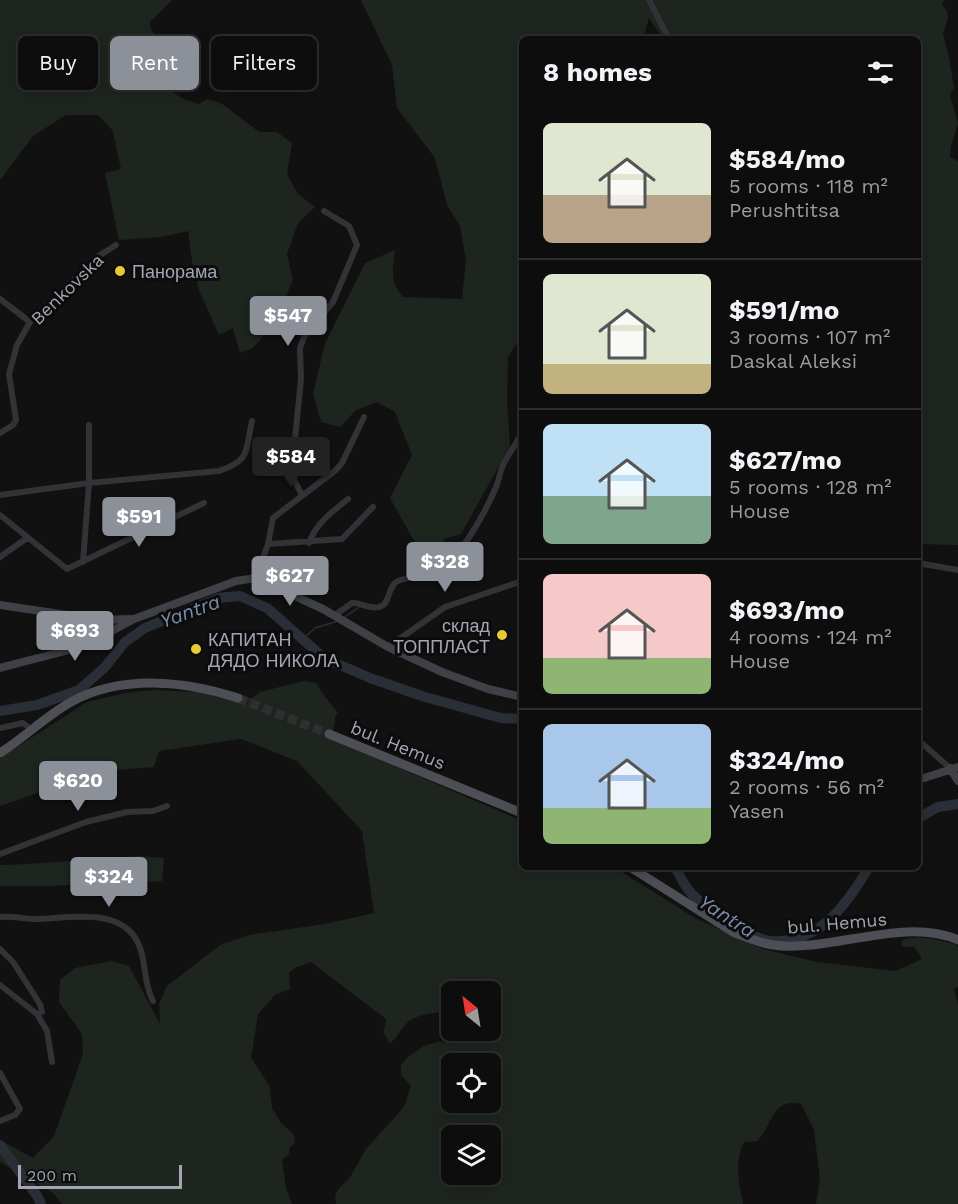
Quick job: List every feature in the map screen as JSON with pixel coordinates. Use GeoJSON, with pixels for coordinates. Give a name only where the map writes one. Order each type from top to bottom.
{"type":"FeatureCollection","features":[{"type":"Feature","properties":{"kind":"main road"},"geometry":{"type":"LineString","coordinates":[[0,753],[72,701],[117,686],[174,684],[203,687],[238,698]]}},
{"type":"Feature","properties":{"kind":"main road","name":"bul. Hemus"},"geometry":{"type":"LineString","coordinates":[[329,734],[519,812]]}},
{"type":"Feature","properties":{"kind":"main road","name":"bul. Hemus"},"geometry":{"type":"LineString","coordinates":[[635,870],[733,932],[773,945],[816,944],[903,933],[929,933],[958,940]]}},
{"type":"Feature","properties":{"kind":"street"},"geometry":{"type":"LineString","coordinates":[[649,0],[667,36]]}},
{"type":"Feature","properties":{"kind":"street"},"geometry":{"type":"LineString","coordinates":[[302,495],[291,469],[301,379],[300,348],[304,337],[333,303],[357,245],[349,226],[324,211]]}},
{"type":"Feature","properties":{"kind":"street","name":"Benkovska"},"geometry":{"type":"LineString","coordinates":[[0,433],[13,425],[16,420],[9,374],[17,345],[30,322],[97,257],[116,245]]}},
{"type":"Feature","properties":{"kind":"street"},"geometry":{"type":"LineString","coordinates":[[0,299],[30,322]]}},
{"type":"Feature","properties":{"kind":"street"},"geometry":{"type":"LineString","coordinates":[[256,578],[268,544],[273,518],[336,470],[342,463],[364,417]]}},
{"type":"Feature","properties":{"kind":"street"},"geometry":{"type":"LineString","coordinates":[[0,495],[166,474],[187,475],[219,471],[242,461],[252,421]]}},
{"type":"Feature","properties":{"kind":"street"},"geometry":{"type":"LineString","coordinates":[[83,562],[89,483],[89,425]]}},
{"type":"Feature","properties":{"kind":"street"},"geometry":{"type":"LineString","coordinates":[[340,618],[352,603],[373,608],[381,607],[386,603],[397,581],[416,578],[440,570],[452,560],[483,515],[497,485],[502,467],[519,442]]}},
{"type":"Feature","properties":{"kind":"street"},"geometry":{"type":"LineString","coordinates":[[309,543],[313,532],[321,522],[348,499]]}},
{"type":"Feature","properties":{"kind":"street"},"geometry":{"type":"LineString","coordinates":[[0,515],[68,569],[204,503]]}},
{"type":"Feature","properties":{"kind":"street"},"geometry":{"type":"LineString","coordinates":[[268,544],[342,539],[373,507]]}},
{"type":"Feature","properties":{"kind":"street"},"geometry":{"type":"LineString","coordinates":[[0,557],[27,538]]}},
{"type":"Feature","properties":{"kind":"street"},"geometry":{"type":"LineString","coordinates":[[921,564],[958,570]]}},
{"type":"Feature","properties":{"kind":"street"},"geometry":{"type":"LineString","coordinates":[[0,668],[87,643],[134,619],[236,580],[256,578],[340,618],[388,647],[441,672],[488,689],[519,696]]}},
{"type":"Feature","properties":{"kind":"street"},"geometry":{"type":"LineString","coordinates":[[388,647],[445,606],[519,582]]}},
{"type":"Feature","properties":{"kind":"street"},"geometry":{"type":"LineString","coordinates":[[0,605],[101,620],[134,619]]}},
{"type":"Feature","properties":{"kind":"street"},"geometry":{"type":"LineString","coordinates":[[84,618],[92,631],[87,643]]}},
{"type":"Feature","properties":{"kind":"street"},"geometry":{"type":"LineString","coordinates":[[0,728],[23,723],[32,730]]}},
{"type":"Feature","properties":{"kind":"street"},"geometry":{"type":"LineString","coordinates":[[921,742],[954,768],[957,780]]}},
{"type":"Feature","properties":{"kind":"street"},"geometry":{"type":"LineString","coordinates":[[921,779],[954,768]]}},
{"type":"Feature","properties":{"kind":"street"},"geometry":{"type":"LineString","coordinates":[[0,854],[86,822],[127,812],[153,811],[167,806]]}},
{"type":"Feature","properties":{"kind":"street"},"geometry":{"type":"LineString","coordinates":[[0,917],[32,919],[82,916],[122,924],[137,940],[142,952],[144,978],[153,1001]]}},
{"type":"Feature","properties":{"kind":"street"},"geometry":{"type":"LineString","coordinates":[[0,949],[13,962],[40,1004],[42,1012],[37,1014]]}},
{"type":"Feature","properties":{"kind":"street"},"geometry":{"type":"LineString","coordinates":[[0,985],[37,1014],[47,1031],[52,1062]]}},
{"type":"Feature","properties":{"kind":"street"},"geometry":{"type":"LineString","coordinates":[[0,1073],[20,1109],[15,1115],[0,1121]]}},
{"type":"Feature","properties":{"kind":"shaded area"},"geometry":{"type":"Polygon","coordinates":[[[0,0],[172,0],[150,22],[155,36],[110,36],[110,90],[172,90],[180,97],[199,104],[207,99],[221,103],[259,132],[277,132],[292,143],[287,174],[298,194],[315,207],[298,223],[287,254],[293,280],[276,321],[253,348],[240,353],[233,328],[219,335],[199,290],[188,231],[161,237],[119,240],[105,173],[121,169],[113,131],[98,115],[66,115],[33,136],[0,180],[0,0]]]}},
{"type":"Feature","properties":{"kind":"shaded area"},"geometry":{"type":"Polygon","coordinates":[[[361,0],[944,0],[942,4],[948,18],[943,33],[954,88],[950,95],[958,123],[950,157],[958,161],[958,545],[921,544],[921,36],[661,36],[649,18],[644,36],[519,36],[519,340],[508,357],[507,399],[510,446],[461,534],[444,539],[440,566],[428,566],[390,498],[412,455],[395,412],[377,402],[356,410],[340,427],[321,422],[313,394],[325,343],[365,263],[395,250],[394,280],[403,297],[462,299],[466,260],[460,226],[447,205],[435,158],[397,108],[392,65],[361,0]]]}},
{"type":"Feature","properties":{"kind":"shaded area"},"geometry":{"type":"Polygon","coordinates":[[[304,681],[316,683],[338,713],[335,716],[330,738],[519,820],[519,870],[619,870],[695,918],[763,949],[817,962],[896,971],[922,959],[914,947],[901,946],[902,940],[922,938],[955,944],[958,947],[958,987],[954,989],[958,1005],[958,1204],[816,1204],[820,1180],[814,1129],[801,1104],[791,1103],[778,1109],[757,1141],[744,1142],[738,1165],[743,1204],[336,1204],[335,1196],[339,1188],[349,1179],[366,1149],[404,1107],[411,1086],[401,1075],[401,1065],[408,1057],[424,1046],[437,1042],[501,1041],[501,981],[441,981],[441,1012],[427,1014],[409,1021],[390,1043],[383,1032],[386,1019],[311,962],[289,973],[290,989],[275,995],[258,1014],[251,1058],[269,1085],[272,1108],[281,1123],[294,1135],[295,1143],[290,1147],[289,1154],[282,1160],[286,1188],[292,1204],[62,1204],[53,1193],[0,1162],[0,1140],[33,1158],[54,1136],[83,1054],[82,1034],[59,1002],[60,980],[75,968],[111,961],[129,966],[160,1024],[159,1004],[167,986],[220,945],[249,935],[325,924],[374,913],[362,831],[297,761],[241,739],[159,751],[154,767],[103,771],[84,791],[60,798],[49,789],[0,806],[0,758],[87,702],[125,693],[154,690],[252,698],[260,692],[304,681]]]}},
{"type":"Feature","properties":{"kind":"shaded area"},"geometry":{"type":"Polygon","coordinates":[[[139,856],[164,858],[162,881],[0,886],[0,865],[139,856]]]}},
{"type":"Feature","properties":{"kind":"waterway","name":"Yantra"},"geometry":{"type":"LineString","coordinates":[[0,711],[37,705],[79,690],[105,667],[125,642],[145,628],[218,598],[240,596],[267,608],[324,658],[370,678],[425,697],[501,718],[519,719]]}},
{"type":"Feature","properties":{"kind":"waterway"},"geometry":{"type":"LineString","coordinates":[[345,617],[359,607]]}},
{"type":"Feature","properties":{"kind":"waterway"},"geometry":{"type":"LineString","coordinates":[[303,639],[315,628],[338,621]]}},
{"type":"Feature","properties":{"kind":"waterway","name":"Yantra"},"geometry":{"type":"LineString","coordinates":[[921,816],[938,807],[958,804]]}},
{"type":"Feature","properties":{"kind":"waterway","name":"Yantra"},"geometry":{"type":"LineString","coordinates":[[677,870],[689,891],[706,907],[752,935],[771,941],[804,936],[818,929],[851,895],[867,870]]}},
{"type":"Feature","properties":{"kind":"waterway"},"geometry":{"type":"LineString","coordinates":[[0,1145],[41,1204]]}},
{"type":"Feature","properties":{"kind":"tunnel"},"geometry":{"type":"LineString","coordinates":[[238,698],[329,734]]}},
{"type":"Feature","properties":{"kind":"place","name":"Панорама"},"geometry":{"type":"Point","coordinates":[120,271]}},
{"type":"Feature","properties":{"kind":"place","name":"склад ТОППЛАСТ"},"geometry":{"type":"Point","coordinates":[502,635]}},
{"type":"Feature","properties":{"kind":"place","name":"КАПИТАН ДЯДО НИКОЛА"},"geometry":{"type":"Point","coordinates":[196,649]}}]}
